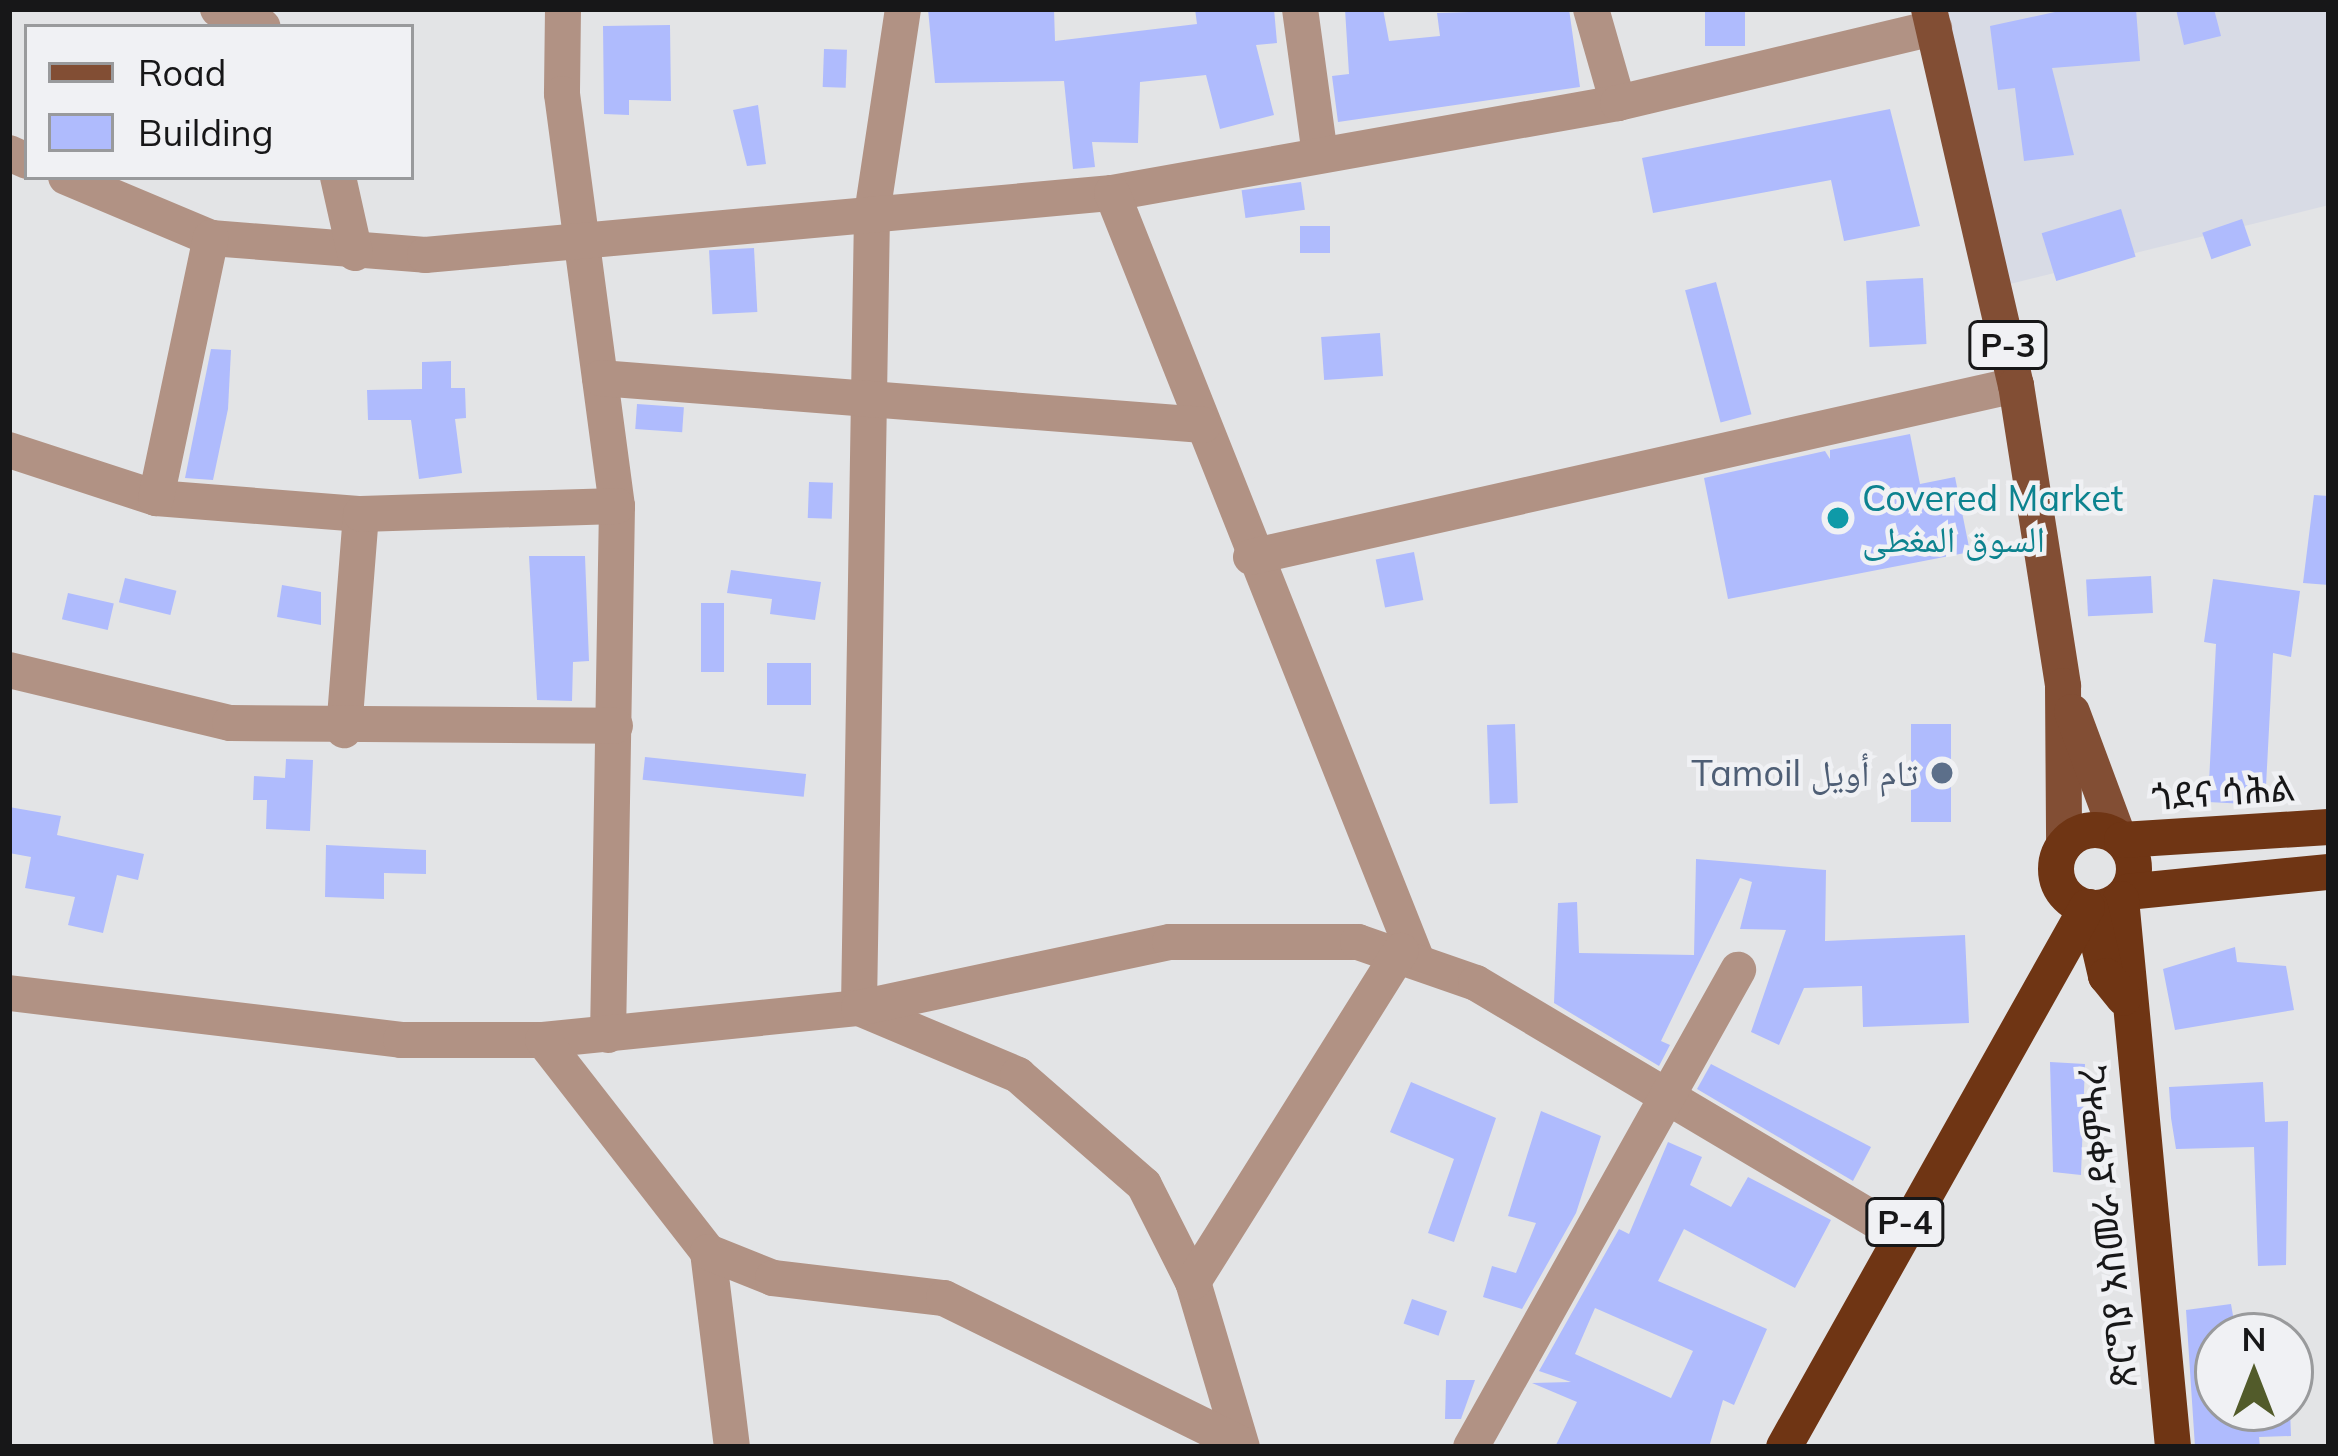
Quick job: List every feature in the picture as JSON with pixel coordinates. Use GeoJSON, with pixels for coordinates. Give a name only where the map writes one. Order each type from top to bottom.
{"type":"FeatureCollection","features":[{"type":"Feature","properties":{"kind":"highway","name":"ጎደና ሳሕል"},"geometry":{"type":"LineString","coordinates":[[2064,845],[2089,830],[2120,838],[2329,827]]}},
{"type":"Feature","properties":{"kind":"highway"},"geometry":{"type":"LineString","coordinates":[[2097,898],[2134,860],[2120,838]]}},
{"type":"Feature","properties":{"kind":"highway"},"geometry":{"type":"LineString","coordinates":[[2064,845],[2097,898]]}},
{"type":"Feature","properties":{"kind":"highway"},"geometry":{"type":"LineString","coordinates":[[2097,898],[2329,872]]}},
{"type":"Feature","properties":{"kind":"highway","name":"ጽርግያ አስመራ ደቀምሓረ"},"geometry":{"type":"LineString","coordinates":[[2097,898],[2106,976],[2123,998],[2173,1447]]}},
{"type":"Feature","properties":{"kind":"highway","name":"P-4"},"geometry":{"type":"LineString","coordinates":[[1784,1447],[1898,1234],[2097,898]]}},
{"type":"Feature","properties":{"kind":"main road","name":"P-3"},"geometry":{"type":"LineString","coordinates":[[1931,18],[2016,385],[2062,686],[2064,845]]}},
{"type":"Feature","properties":{"kind":"main road","name":"P-3"},"geometry":{"type":"LineString","coordinates":[[2062,686],[2120,838]]}},
{"type":"Feature","properties":{"kind":"street"},"geometry":{"type":"LineString","coordinates":[[218,9],[256,24]]}},
{"type":"Feature","properties":{"kind":"street"},"geometry":{"type":"LineString","coordinates":[[563,9],[579,242],[617,506],[608,1035]]}},
{"type":"Feature","properties":{"kind":"street"},"geometry":{"type":"LineString","coordinates":[[859,1008],[872,214],[903,9]]}},
{"type":"Feature","properties":{"kind":"street"},"geometry":{"type":"LineString","coordinates":[[1300,9],[1320,155]]}},
{"type":"Feature","properties":{"kind":"street"},"geometry":{"type":"LineString","coordinates":[[1592,9],[1618,103]]}},
{"type":"Feature","properties":{"kind":"street"},"geometry":{"type":"LineString","coordinates":[[73,180],[211,238],[355,253],[579,242],[1112,193],[1618,103],[1931,18]]}},
{"type":"Feature","properties":{"kind":"street"},"geometry":{"type":"LineString","coordinates":[[339,180],[355,253]]}},
{"type":"Feature","properties":{"kind":"street"},"geometry":{"type":"LineString","coordinates":[[1112,193],[1409,954]]}},
{"type":"Feature","properties":{"kind":"street"},"geometry":{"type":"LineString","coordinates":[[156,498],[211,238]]}},
{"type":"Feature","properties":{"kind":"street"},"geometry":{"type":"LineString","coordinates":[[600,378],[1203,425]]}},
{"type":"Feature","properties":{"kind":"street"},"geometry":{"type":"LineString","coordinates":[[1251,557],[2016,385]]}},
{"type":"Feature","properties":{"kind":"street"},"geometry":{"type":"LineString","coordinates":[[9,450],[156,498],[361,514],[617,506]]}},
{"type":"Feature","properties":{"kind":"street"},"geometry":{"type":"LineString","coordinates":[[344,730],[361,514]]}},
{"type":"Feature","properties":{"kind":"street"},"geometry":{"type":"LineString","coordinates":[[9,670],[230,723],[344,730],[615,726]]}},
{"type":"Feature","properties":{"kind":"street"},"geometry":{"type":"LineString","coordinates":[[9,992],[401,1040],[543,1040],[859,1008],[1170,942],[1290,938],[1409,954],[1476,983],[1667,1104],[1898,1234]]}},
{"type":"Feature","properties":{"kind":"street"},"geometry":{"type":"LineString","coordinates":[[1193,1282],[1409,954]]}},
{"type":"Feature","properties":{"kind":"street"},"geometry":{"type":"LineString","coordinates":[[1472,1447],[1738,970]]}},
{"type":"Feature","properties":{"kind":"street"},"geometry":{"type":"LineString","coordinates":[[859,1008],[1018,1075],[1094,1133],[1159,1206],[1193,1282],[1241,1445]]}},
{"type":"Feature","properties":{"kind":"street"},"geometry":{"type":"LineString","coordinates":[[543,1040],[708,1252],[773,1278],[944,1298],[1241,1445]]}},
{"type":"Feature","properties":{"kind":"street"},"geometry":{"type":"LineString","coordinates":[[708,1252],[732,1447]]}},
{"type":"Feature","properties":{"kind":"shaded area"},"geometry":{"type":"Polygon","coordinates":[[[1926,9],[2329,9],[2329,205],[1994,288],[1926,9]]]}},
{"type":"Feature","properties":{"kind":"building"},"geometry":{"type":"Polygon","coordinates":[[[928,9],[1054,9],[1055,41],[1197,24],[1195,9],[1274,9],[1277,43],[1256,45],[1274,115],[1220,129],[1206,75],[1140,82],[1138,143],[1092,142],[1095,167],[1073,169],[1064,81],[935,83],[928,9]]]}},
{"type":"Feature","properties":{"kind":"building"},"geometry":{"type":"Polygon","coordinates":[[[1345,9],[1383,9],[1389,41],[1440,36],[1437,13],[1569,9],[1580,87],[1338,122],[1332,76],[1349,74],[1345,9]]]}},
{"type":"Feature","properties":{"kind":"building"},"geometry":{"type":"Polygon","coordinates":[[[1705,9],[1745,9],[1745,46],[1705,46],[1705,9]]]}},
{"type":"Feature","properties":{"kind":"building"},"geometry":{"type":"Polygon","coordinates":[[[2069,9],[2136,9],[2140,61],[2052,68],[2074,155],[2024,161],[2015,88],[1998,90],[1990,26],[2069,9]]]}},
{"type":"Feature","properties":{"kind":"building"},"geometry":{"type":"Polygon","coordinates":[[[2176,9],[2214,9],[2221,36],[2184,45],[2176,9]]]}},
{"type":"Feature","properties":{"kind":"building"},"geometry":{"type":"Polygon","coordinates":[[[670,25],[671,101],[629,100],[629,115],[604,114],[603,26],[670,25]]]}},
{"type":"Feature","properties":{"kind":"building"},"geometry":{"type":"Polygon","coordinates":[[[824,49],[847,50],[846,88],[823,87],[824,49]]]}},
{"type":"Feature","properties":{"kind":"building"},"geometry":{"type":"Polygon","coordinates":[[[758,105],[766,164],[747,166],[733,110],[758,105]]]}},
{"type":"Feature","properties":{"kind":"building"},"geometry":{"type":"Polygon","coordinates":[[[1890,109],[1920,226],[1844,241],[1831,180],[1653,213],[1642,158],[1890,109]]]}},
{"type":"Feature","properties":{"kind":"building"},"geometry":{"type":"Polygon","coordinates":[[[1301,182],[1305,210],[1245,218],[1242,190],[1301,182]]]}},
{"type":"Feature","properties":{"kind":"building"},"geometry":{"type":"Polygon","coordinates":[[[2121,209],[2136,257],[2056,281],[2042,233],[2121,209]]]}},
{"type":"Feature","properties":{"kind":"building"},"geometry":{"type":"Polygon","coordinates":[[[2242,219],[2251,245],[2211,259],[2202,233],[2242,219]]]}},
{"type":"Feature","properties":{"kind":"building"},"geometry":{"type":"Polygon","coordinates":[[[1300,226],[1330,226],[1330,253],[1300,253],[1300,226]]]}},
{"type":"Feature","properties":{"kind":"building"},"geometry":{"type":"Polygon","coordinates":[[[754,248],[757,312],[712,314],[709,250],[754,248]]]}},
{"type":"Feature","properties":{"kind":"building"},"geometry":{"type":"Polygon","coordinates":[[[1923,278],[1926,344],[1870,347],[1866,281],[1923,278]]]}},
{"type":"Feature","properties":{"kind":"building"},"geometry":{"type":"Polygon","coordinates":[[[1716,282],[1751,414],[1721,423],[1685,290],[1716,282]]]}},
{"type":"Feature","properties":{"kind":"building"},"geometry":{"type":"Polygon","coordinates":[[[1380,333],[1383,376],[1324,380],[1321,337],[1380,333]]]}},
{"type":"Feature","properties":{"kind":"building"},"geometry":{"type":"Polygon","coordinates":[[[211,349],[231,350],[228,409],[213,480],[185,478],[211,349]]]}},
{"type":"Feature","properties":{"kind":"building"},"geometry":{"type":"Polygon","coordinates":[[[451,361],[451,388],[465,388],[466,418],[455,419],[462,473],[419,479],[411,420],[368,420],[367,390],[422,389],[422,362],[451,361]]]}},
{"type":"Feature","properties":{"kind":"building"},"geometry":{"type":"Polygon","coordinates":[[[637,404],[684,407],[682,432],[635,429],[637,404]]]}},
{"type":"Feature","properties":{"kind":"building","name":"Covered Market السوق المغطى"},"geometry":{"type":"Polygon","coordinates":[[[1910,434],[1920,484],[1955,477],[1970,552],[1728,599],[1704,478],[1825,451],[1830,459],[1830,450],[1910,434]]]}},
{"type":"Feature","properties":{"kind":"building"},"geometry":{"type":"Polygon","coordinates":[[[809,482],[833,483],[832,519],[808,518],[809,482]]]}},
{"type":"Feature","properties":{"kind":"building"},"geometry":{"type":"Polygon","coordinates":[[[2314,495],[2329,496],[2329,585],[2303,583],[2314,495]]]}},
{"type":"Feature","properties":{"kind":"building"},"geometry":{"type":"Polygon","coordinates":[[[1414,552],[1423,600],[1385,608],[1376,559],[1414,552]]]}},
{"type":"Feature","properties":{"kind":"building"},"geometry":{"type":"Polygon","coordinates":[[[529,556],[585,556],[589,661],[573,662],[572,701],[537,700],[529,556]]]}},
{"type":"Feature","properties":{"kind":"building"},"geometry":{"type":"Polygon","coordinates":[[[731,570],[821,582],[815,620],[770,614],[772,599],[727,593],[731,570]]]}},
{"type":"Feature","properties":{"kind":"building"},"geometry":{"type":"Polygon","coordinates":[[[2151,576],[2153,613],[2088,616],[2086,579],[2151,576]]]}},
{"type":"Feature","properties":{"kind":"building"},"geometry":{"type":"Polygon","coordinates":[[[125,578],[176,591],[170,615],[119,602],[125,578]]]}},
{"type":"Feature","properties":{"kind":"building"},"geometry":{"type":"Polygon","coordinates":[[[2213,579],[2300,591],[2291,657],[2273,653],[2265,805],[2208,802],[2216,644],[2204,642],[2213,579]]]}},
{"type":"Feature","properties":{"kind":"building"},"geometry":{"type":"Polygon","coordinates":[[[282,585],[321,592],[321,625],[277,617],[282,585]]]}},
{"type":"Feature","properties":{"kind":"building"},"geometry":{"type":"Polygon","coordinates":[[[68,593],[114,604],[108,630],[62,619],[68,593]]]}},
{"type":"Feature","properties":{"kind":"building"},"geometry":{"type":"Polygon","coordinates":[[[701,603],[724,603],[724,672],[701,672],[701,603]]]}},
{"type":"Feature","properties":{"kind":"building"},"geometry":{"type":"Polygon","coordinates":[[[767,663],[811,663],[811,705],[767,705],[767,663]]]}},
{"type":"Feature","properties":{"kind":"building"},"geometry":{"type":"Polygon","coordinates":[[[1515,724],[1518,803],[1490,804],[1487,725],[1515,724]]]}},
{"type":"Feature","properties":{"kind":"building"},"geometry":{"type":"Polygon","coordinates":[[[1911,724],[1951,724],[1951,822],[1911,822],[1911,724]]]}},
{"type":"Feature","properties":{"kind":"building"},"geometry":{"type":"Polygon","coordinates":[[[645,757],[806,774],[804,797],[643,780],[645,757]]]}},
{"type":"Feature","properties":{"kind":"building"},"geometry":{"type":"Polygon","coordinates":[[[286,759],[313,760],[310,831],[266,829],[267,800],[253,800],[254,776],[285,778],[286,759]]]}},
{"type":"Feature","properties":{"kind":"building"},"geometry":{"type":"Polygon","coordinates":[[[9,807],[61,816],[57,835],[144,854],[138,880],[117,875],[103,933],[68,925],[75,897],[25,888],[31,857],[9,853],[9,807]]]}},
{"type":"Feature","properties":{"kind":"building"},"geometry":{"type":"Polygon","coordinates":[[[326,845],[426,850],[426,874],[384,873],[384,899],[325,897],[326,845]]]}},
{"type":"Feature","properties":{"kind":"building"},"geometry":{"type":"Polygon","coordinates":[[[1696,859],[1826,870],[1825,941],[1965,935],[1969,1023],[1863,1027],[1862,986],[1804,988],[1779,1045],[1751,1032],[1786,930],[1740,929],[1752,882],[1740,878],[1661,1041],[1670,1045],[1659,1066],[1554,1003],[1558,903],[1577,902],[1579,953],[1694,955],[1696,859]]]}},
{"type":"Feature","properties":{"kind":"building"},"geometry":{"type":"Polygon","coordinates":[[[2235,947],[2237,962],[2286,966],[2294,1010],[2175,1030],[2163,969],[2235,947]]]}},
{"type":"Feature","properties":{"kind":"building"},"geometry":{"type":"Polygon","coordinates":[[[2050,1062],[2085,1064],[2081,1175],[2053,1172],[2050,1062]]]}},
{"type":"Feature","properties":{"kind":"building"},"geometry":{"type":"Polygon","coordinates":[[[1711,1064],[1871,1147],[1853,1181],[1697,1089],[1711,1064]]]}},
{"type":"Feature","properties":{"kind":"building"},"geometry":{"type":"Polygon","coordinates":[[[1411,1082],[1496,1118],[1454,1242],[1428,1233],[1454,1159],[1390,1132],[1411,1082]]]}},
{"type":"Feature","properties":{"kind":"building"},"geometry":{"type":"Polygon","coordinates":[[[2263,1082],[2265,1122],[2288,1121],[2286,1265],[2258,1266],[2254,1147],[2176,1149],[2171,1118],[2169,1087],[2263,1082]]]}},
{"type":"Feature","properties":{"kind":"building"},"geometry":{"type":"Polygon","coordinates":[[[1541,1111],[1601,1136],[1576,1213],[1522,1309],[1483,1297],[1492,1266],[1516,1273],[1536,1223],[1508,1216],[1541,1111]]]}},
{"type":"Feature","properties":{"kind":"building"},"geometry":{"type":"Polygon","coordinates":[[[1668,1142],[1702,1157],[1690,1185],[1731,1207],[1748,1177],[1831,1220],[1795,1288],[1684,1229],[1658,1281],[1767,1329],[1734,1405],[1723,1400],[1709,1447],[1555,1447],[1577,1402],[1532,1383],[1571,1382],[1539,1371],[1619,1229],[1629,1234],[1668,1142]],[[1595,1308],[1575,1354],[1671,1398],[1693,1351],[1595,1308]]]}},
{"type":"Feature","properties":{"kind":"building"},"geometry":{"type":"Polygon","coordinates":[[[1412,1299],[1447,1311],[1439,1336],[1404,1324],[1412,1299]]]}},
{"type":"Feature","properties":{"kind":"building"},"geometry":{"type":"Polygon","coordinates":[[[2231,1304],[2232,1312],[2194,1312],[2194,1432],[2186,1310],[2231,1304]]]}},
{"type":"Feature","properties":{"kind":"building"},"geometry":{"type":"Polygon","coordinates":[[[1446,1380],[1475,1380],[1461,1419],[1445,1419],[1446,1380]]]}},
{"type":"Feature","properties":{"kind":"building"},"geometry":{"type":"Polygon","coordinates":[[[2194,1432],[2291,1432],[2291,1436],[2259,1437],[2260,1447],[2195,1447],[2194,1432]]]}},
{"type":"Feature","properties":{"kind":"place","name":"Covered Market السوق المغطى"},"geometry":{"type":"Point","coordinates":[1838,518]}},
{"type":"Feature","properties":{"kind":"place","name":"Tamoil تام أويل"},"geometry":{"type":"Point","coordinates":[1942,773]}}]}
